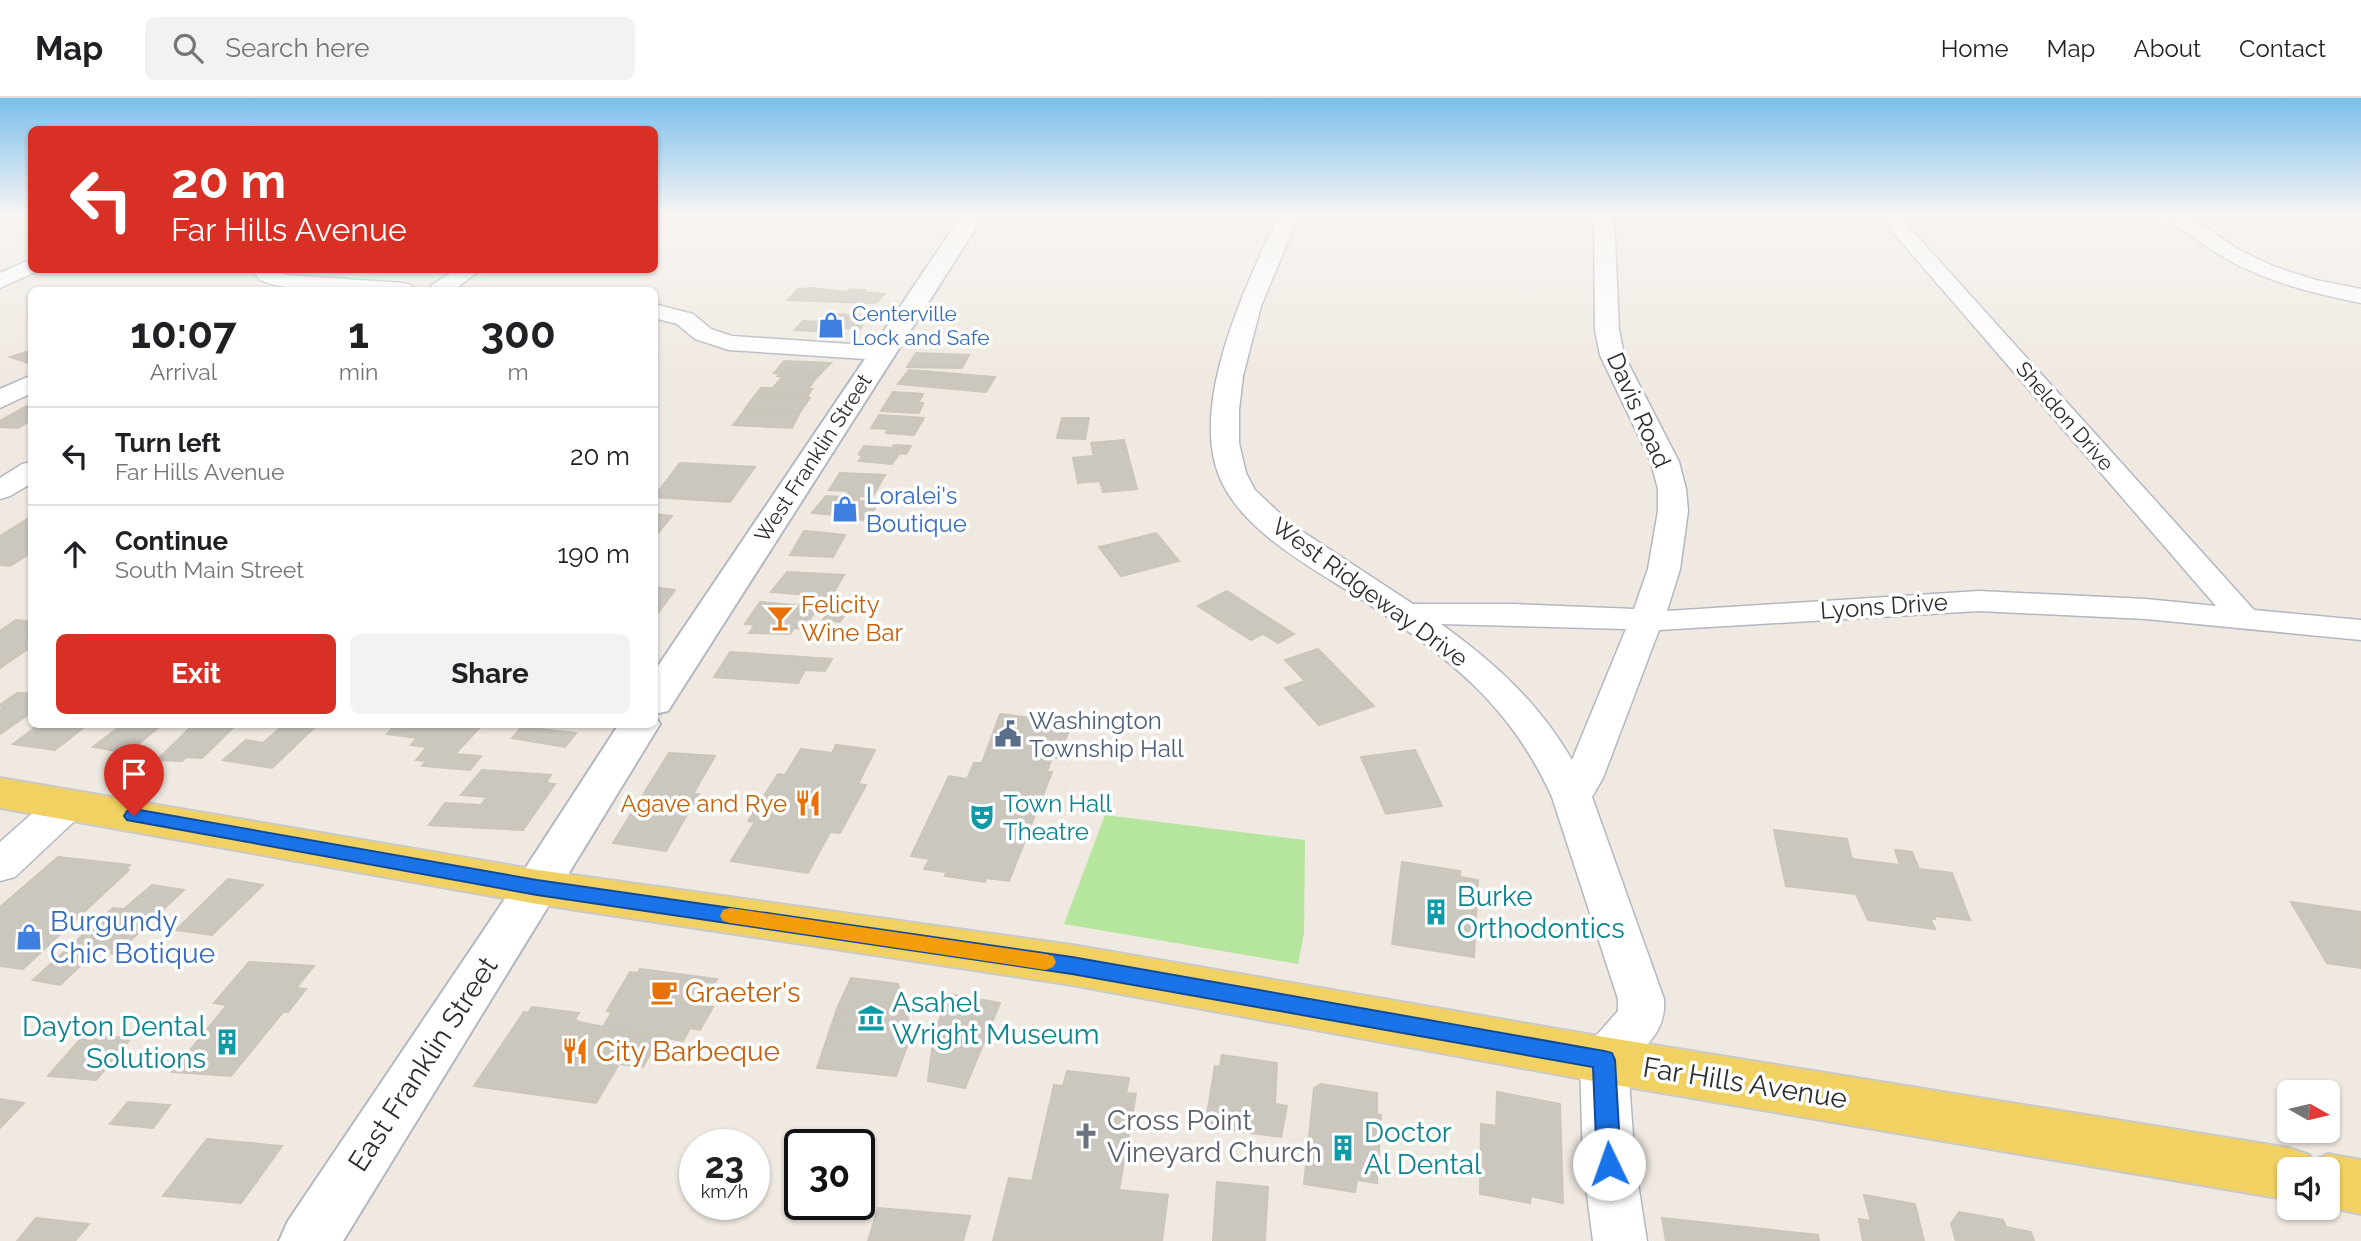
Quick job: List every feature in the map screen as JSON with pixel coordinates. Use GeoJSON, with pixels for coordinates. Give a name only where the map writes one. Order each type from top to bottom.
{"type":"FeatureCollection","features":[{"type":"Feature","properties":{"kind":"main road","name":"West Franklin Street"},"geometry":{"type":"LineString","coordinates":[[658,696],[937,268]]}},
{"type":"Feature","properties":{"kind":"main road"},"geometry":{"type":"LineString","coordinates":[[537,887],[637,728]]}},
{"type":"Feature","properties":{"kind":"main road","name":"Far Hills Avenue"},"geometry":{"type":"LineString","coordinates":[[0,793],[537,887],[1072,965],[1604,1060],[2277,1172]]}},
{"type":"Feature","properties":{"kind":"main road","name":"East Franklin Street"},"geometry":{"type":"LineString","coordinates":[[309,1241],[537,887]]}},
{"type":"Feature","properties":{"kind":"main road"},"geometry":{"type":"LineString","coordinates":[[2340,1183],[2361,1187]]}},
{"type":"Feature","properties":{"kind":"street"},"geometry":{"type":"LineString","coordinates":[[0,281],[25,268]]}},
{"type":"Feature","properties":{"kind":"street","name":"West Ridgeway Drive"},"geometry":{"type":"LineString","coordinates":[[1264,268],[1232,368],[1225,405],[1225,442],[1233,474],[1241,490],[1256,508],[1282,531],[1406,614],[1453,649],[1510,700],[1533,727],[1572,797],[1640,999],[1642,1017],[1604,1060]]}},
{"type":"Feature","properties":{"kind":"street","name":"Davis Road"},"geometry":{"type":"LineString","coordinates":[[1572,797],[1584,778],[1654,601],[1664,569],[1673,511],[1672,489],[1654,436],[1612,355],[1607,330],[1605,268]]}},
{"type":"Feature","properties":{"kind":"street","name":"Sheldon Drive"},"geometry":{"type":"LineString","coordinates":[[1935,268],[2243,617]]}},
{"type":"Feature","properties":{"kind":"street"},"geometry":{"type":"LineString","coordinates":[[2262,268],[2304,283],[2361,296]]}},
{"type":"Feature","properties":{"kind":"street"},"geometry":{"type":"LineString","coordinates":[[266,273],[286,281],[364,287]]}},
{"type":"Feature","properties":{"kind":"street"},"geometry":{"type":"LineString","coordinates":[[444,287],[465,273]]}},
{"type":"Feature","properties":{"kind":"street"},"geometry":{"type":"LineString","coordinates":[[658,312],[685,319],[703,334],[729,343],[881,353]]}},
{"type":"Feature","properties":{"kind":"street"},"geometry":{"type":"LineString","coordinates":[[0,400],[28,384]]}},
{"type":"Feature","properties":{"kind":"street"},"geometry":{"type":"LineString","coordinates":[[0,490],[28,472]]}},
{"type":"Feature","properties":{"kind":"street","name":"Lyons Drive"},"geometry":{"type":"LineString","coordinates":[[1406,614],[1673,621],[1915,603],[2048,602],[2243,617],[2361,630]]}},
{"type":"Feature","properties":{"kind":"street"},"geometry":{"type":"LineString","coordinates":[[0,866],[68,804]]}},
{"type":"Feature","properties":{"kind":"street"},"geometry":{"type":"LineString","coordinates":[[1604,1060],[1609,1164],[1620,1241]]}},
{"type":"Feature","properties":{"kind":"green space"},"geometry":{"type":"Polygon","coordinates":[[[1105,815],[1305,840],[1304,933],[1298,964],[1064,924],[1105,815]]]}},
{"type":"Feature","properties":{"kind":"building"},"geometry":{"type":"Polygon","coordinates":[[[798,289],[848,292],[850,289],[865,290],[863,292],[884,294],[877,302],[872,303],[788,300],[798,289]]]}},
{"type":"Feature","properties":{"kind":"building","name":"Centerville Lock and Safe"},"geometry":{"type":"Polygon","coordinates":[[[836,314],[868,316],[860,329],[845,328],[842,332],[795,330],[803,321],[829,322],[836,314]]]}},
{"type":"Feature","properties":{"kind":"building"},"geometry":{"type":"Polygon","coordinates":[[[28,351],[28,363],[10,357],[28,351]]]}},
{"type":"Feature","properties":{"kind":"building"},"geometry":{"type":"Polygon","coordinates":[[[916,353],[969,355],[962,368],[907,367],[916,353]]]}},
{"type":"Feature","properties":{"kind":"building"},"geometry":{"type":"Polygon","coordinates":[[[784,361],[831,363],[817,377],[778,376],[780,374],[774,373],[784,361]]]}},
{"type":"Feature","properties":{"kind":"building"},"geometry":{"type":"Polygon","coordinates":[[[909,370],[995,377],[986,392],[898,384],[909,370]]]}},
{"type":"Feature","properties":{"kind":"building"},"geometry":{"type":"Polygon","coordinates":[[[783,376],[817,377],[808,389],[812,389],[807,397],[756,394],[761,388],[773,388],[783,376]]]}},
{"type":"Feature","properties":{"kind":"building"},"geometry":{"type":"Polygon","coordinates":[[[893,392],[923,394],[918,403],[923,403],[919,413],[881,411],[893,392]]]}},
{"type":"Feature","properties":{"kind":"building"},"geometry":{"type":"Polygon","coordinates":[[[756,394],[810,398],[800,412],[744,410],[756,394]]]}},
{"type":"Feature","properties":{"kind":"building"},"geometry":{"type":"Polygon","coordinates":[[[28,405],[28,422],[18,428],[0,427],[0,421],[28,405]]]}},
{"type":"Feature","properties":{"kind":"building"},"geometry":{"type":"Polygon","coordinates":[[[745,410],[800,412],[792,428],[733,425],[745,410]]]}},
{"type":"Feature","properties":{"kind":"building"},"geometry":{"type":"Polygon","coordinates":[[[879,415],[924,418],[914,435],[886,433],[888,429],[871,428],[879,415]]]}},
{"type":"Feature","properties":{"kind":"building"},"geometry":{"type":"Polygon","coordinates":[[[1062,418],[1089,418],[1085,439],[1057,438],[1062,418]]]}},
{"type":"Feature","properties":{"kind":"building"},"geometry":{"type":"Polygon","coordinates":[[[1124,440],[1137,489],[1103,492],[1100,481],[1078,483],[1073,458],[1094,456],[1091,443],[1124,440]]]}},
{"type":"Feature","properties":{"kind":"building"},"geometry":{"type":"Polygon","coordinates":[[[894,445],[911,446],[906,454],[900,453],[892,464],[859,461],[862,457],[859,454],[864,446],[892,448],[894,445]]]}},
{"type":"Feature","properties":{"kind":"building"},"geometry":{"type":"Polygon","coordinates":[[[680,463],[755,467],[730,502],[658,497],[658,492],[680,463]]]}},
{"type":"Feature","properties":{"kind":"building"},"geometry":{"type":"Polygon","coordinates":[[[840,473],[885,475],[873,496],[846,496],[849,491],[829,490],[840,473]]]}},
{"type":"Feature","properties":{"kind":"building","name":"Loralei's Boutique"},"geometry":{"type":"Polygon","coordinates":[[[826,496],[859,498],[858,501],[878,503],[871,515],[866,515],[863,520],[812,513],[826,496]]]}},
{"type":"Feature","properties":{"kind":"building"},"geometry":{"type":"Polygon","coordinates":[[[658,514],[672,516],[658,533],[658,514]]]}},
{"type":"Feature","properties":{"kind":"building"},"geometry":{"type":"Polygon","coordinates":[[[28,518],[28,555],[10,566],[0,565],[0,536],[28,518]]]}},
{"type":"Feature","properties":{"kind":"building"},"geometry":{"type":"Polygon","coordinates":[[[804,531],[845,535],[833,557],[790,555],[804,531]]]}},
{"type":"Feature","properties":{"kind":"building"},"geometry":{"type":"Polygon","coordinates":[[[1156,533],[1179,561],[1121,576],[1099,547],[1156,533]]]}},
{"type":"Feature","properties":{"kind":"building"},"geometry":{"type":"Polygon","coordinates":[[[787,572],[844,575],[831,597],[771,592],[787,572]]]}},
{"type":"Feature","properties":{"kind":"building"},"geometry":{"type":"Polygon","coordinates":[[[658,588],[675,590],[658,613],[658,588]]]}},
{"type":"Feature","properties":{"kind":"building"},"geometry":{"type":"Polygon","coordinates":[[[1227,591],[1294,634],[1278,643],[1263,634],[1251,640],[1198,606],[1227,591]]]}},
{"type":"Feature","properties":{"kind":"building","name":"Felicity Wine Bar"},"geometry":{"type":"Polygon","coordinates":[[[760,602],[807,606],[804,610],[815,611],[804,629],[794,628],[790,634],[749,633],[755,625],[745,624],[760,602]]]}},
{"type":"Feature","properties":{"kind":"building"},"geometry":{"type":"Polygon","coordinates":[[[829,611],[846,613],[840,622],[823,620],[829,611]]]}},
{"type":"Feature","properties":{"kind":"building"},"geometry":{"type":"Polygon","coordinates":[[[16,620],[28,622],[28,649],[0,668],[0,631],[16,620]]]}},
{"type":"Feature","properties":{"kind":"building"},"geometry":{"type":"Polygon","coordinates":[[[1318,649],[1374,706],[1319,725],[1285,688],[1305,681],[1285,660],[1318,649]]]}},
{"type":"Feature","properties":{"kind":"building"},"geometry":{"type":"Polygon","coordinates":[[[730,652],[832,659],[825,671],[805,670],[798,683],[714,677],[730,652]]]}},
{"type":"Feature","properties":{"kind":"building"},"geometry":{"type":"Polygon","coordinates":[[[17,693],[28,693],[28,715],[0,734],[0,710],[3,708],[0,705],[17,693]]]}},
{"type":"Feature","properties":{"kind":"building","name":"Town Hall Theatre"},"geometry":{"type":"Polygon","coordinates":[[[1000,714],[1072,723],[1058,758],[1052,757],[1047,772],[1052,772],[1009,881],[986,878],[985,882],[945,876],[946,872],[924,869],[930,859],[911,856],[949,776],[967,779],[974,763],[982,763],[1000,714]]]}},
{"type":"Feature","properties":{"kind":"building"},"geometry":{"type":"Polygon","coordinates":[[[35,728],[83,728],[55,750],[13,744],[35,728]]]}},
{"type":"Feature","properties":{"kind":"building"},"geometry":{"type":"Polygon","coordinates":[[[118,728],[158,728],[127,753],[93,747],[118,728]]]}},
{"type":"Feature","properties":{"kind":"building"},"geometry":{"type":"Polygon","coordinates":[[[190,728],[233,728],[202,758],[186,757],[182,761],[157,760],[190,728]]]}},
{"type":"Feature","properties":{"kind":"building"},"geometry":{"type":"Polygon","coordinates":[[[280,728],[314,728],[272,768],[223,760],[246,740],[263,743],[280,728]]]}},
{"type":"Feature","properties":{"kind":"building"},"geometry":{"type":"Polygon","coordinates":[[[392,728],[479,728],[455,754],[481,756],[470,770],[422,766],[426,761],[416,760],[427,747],[411,745],[417,738],[387,734],[392,728]]]}},
{"type":"Feature","properties":{"kind":"building"},"geometry":{"type":"Polygon","coordinates":[[[520,729],[576,733],[565,747],[512,738],[520,729]]]}},
{"type":"Feature","properties":{"kind":"building","name":"Agave and Rye"},"geometry":{"type":"Polygon","coordinates":[[[836,745],[875,750],[858,784],[866,785],[840,833],[830,832],[808,873],[731,861],[755,822],[748,821],[778,774],[785,775],[801,749],[832,753],[836,745]]]}},
{"type":"Feature","properties":{"kind":"building"},"geometry":{"type":"Polygon","coordinates":[[[1415,750],[1442,806],[1386,814],[1361,757],[1415,750]]]}},
{"type":"Feature","properties":{"kind":"building"},"geometry":{"type":"Polygon","coordinates":[[[669,753],[715,756],[693,794],[699,794],[666,851],[613,843],[669,753]]]}},
{"type":"Feature","properties":{"kind":"building"},"geometry":{"type":"Polygon","coordinates":[[[482,770],[551,775],[546,783],[555,784],[523,830],[429,825],[445,803],[481,805],[487,797],[461,795],[482,770]]]}},
{"type":"Feature","properties":{"kind":"building"},"geometry":{"type":"Polygon","coordinates":[[[1774,830],[1847,839],[1852,859],[1900,865],[1895,850],[1912,852],[1919,869],[1952,873],[1970,920],[1934,916],[1935,919],[1930,918],[1935,929],[1868,920],[1856,894],[1786,886],[1774,830]]]}},
{"type":"Feature","properties":{"kind":"building","name":"Burgundy Chic Botique"},"geometry":{"type":"Polygon","coordinates":[[[58,857],[130,865],[126,869],[129,870],[23,969],[0,966],[0,907],[58,857]]]}},
{"type":"Feature","properties":{"kind":"building","name":"Burke Orthodontics"},"geometry":{"type":"Polygon","coordinates":[[[1402,862],[1460,871],[1460,877],[1478,880],[1474,957],[1392,944],[1402,862]]]}},
{"type":"Feature","properties":{"kind":"building"},"geometry":{"type":"Polygon","coordinates":[[[228,879],[263,885],[212,935],[176,930],[228,879]]]}},
{"type":"Feature","properties":{"kind":"building"},"geometry":{"type":"Polygon","coordinates":[[[152,885],[184,890],[116,954],[96,951],[60,985],[33,980],[113,908],[124,909],[152,885]]]}},
{"type":"Feature","properties":{"kind":"building"},"geometry":{"type":"Polygon","coordinates":[[[2291,902],[2361,912],[2361,968],[2327,963],[2291,902]]]}},
{"type":"Feature","properties":{"kind":"building","name":"Dayton Dental Solutions"},"geometry":{"type":"Polygon","coordinates":[[[249,962],[314,966],[296,988],[306,989],[288,1012],[283,1012],[231,1076],[172,1072],[227,1005],[214,1003],[249,962]]]}},
{"type":"Feature","properties":{"kind":"building","name":"Graeter's"},"geometry":{"type":"Polygon","coordinates":[[[640,969],[717,979],[703,1006],[713,1007],[700,1030],[690,1028],[683,1041],[604,1025],[612,1012],[607,1011],[630,972],[638,973],[640,969]]]}},
{"type":"Feature","properties":{"kind":"building"},"geometry":{"type":"Polygon","coordinates":[[[851,978],[898,984],[884,1016],[837,1009],[851,978]]]}},
{"type":"Feature","properties":{"kind":"building","name":"Asahel Wright Museum"},"geometry":{"type":"Polygon","coordinates":[[[851,978],[898,984],[912,1033],[896,1076],[817,1068],[837,1009],[851,978]]]}},
{"type":"Feature","properties":{"kind":"building"},"geometry":{"type":"Polygon","coordinates":[[[949,994],[1000,1003],[965,1088],[928,1081],[934,1034],[949,994]]]}},
{"type":"Feature","properties":{"kind":"building","name":"City Barbeque"},"geometry":{"type":"Polygon","coordinates":[[[532,1007],[579,1013],[575,1019],[579,1022],[659,1038],[643,1067],[619,1064],[596,1103],[474,1086],[524,1012],[528,1013],[532,1007]]]}},
{"type":"Feature","properties":{"kind":"building"},"geometry":{"type":"Polygon","coordinates":[[[831,1028],[912,1033],[896,1076],[817,1068],[831,1028]]]}},
{"type":"Feature","properties":{"kind":"building"},"geometry":{"type":"Polygon","coordinates":[[[84,1035],[131,1038],[96,1080],[48,1076],[84,1035]]]}},
{"type":"Feature","properties":{"kind":"building"},"geometry":{"type":"Polygon","coordinates":[[[1222,1055],[1277,1063],[1275,1104],[1287,1106],[1281,1137],[1205,1127],[1215,1066],[1220,1067],[1222,1055]]]}},
{"type":"Feature","properties":{"kind":"building","name":"Cross Point Vineyard Church"},"geometry":{"type":"Polygon","coordinates":[[[1067,1071],[1129,1078],[1126,1093],[1136,1094],[1119,1190],[1168,1195],[1162,1241],[993,1241],[1009,1178],[1032,1181],[1054,1085],[1063,1086],[1067,1071]]]}},
{"type":"Feature","properties":{"kind":"building","name":"Doctor Al Dental"},"geometry":{"type":"Polygon","coordinates":[[[1321,1084],[1377,1093],[1377,1115],[1381,1115],[1377,1183],[1357,1180],[1355,1192],[1304,1184],[1314,1088],[1321,1084]]]}},
{"type":"Feature","properties":{"kind":"building"},"geometry":{"type":"Polygon","coordinates":[[[1497,1092],[1560,1104],[1563,1203],[1531,1196],[1530,1203],[1480,1194],[1481,1124],[1496,1126],[1497,1092]]]}},
{"type":"Feature","properties":{"kind":"building"},"geometry":{"type":"Polygon","coordinates":[[[0,1099],[24,1103],[0,1128],[0,1099]]]}},
{"type":"Feature","properties":{"kind":"building"},"geometry":{"type":"Polygon","coordinates":[[[128,1102],[170,1105],[153,1128],[110,1124],[128,1102]]]}},
{"type":"Feature","properties":{"kind":"building"},"geometry":{"type":"Polygon","coordinates":[[[207,1139],[282,1146],[241,1203],[163,1196],[207,1139]]]}},
{"type":"Feature","properties":{"kind":"building"},"geometry":{"type":"Polygon","coordinates":[[[1217,1182],[1268,1187],[1265,1241],[1213,1241],[1217,1182]]]}},
{"type":"Feature","properties":{"kind":"building"},"geometry":{"type":"Polygon","coordinates":[[[1864,1195],[1915,1204],[1924,1241],[1863,1241],[1859,1219],[1871,1221],[1864,1195]]]}},
{"type":"Feature","properties":{"kind":"building"},"geometry":{"type":"Polygon","coordinates":[[[878,1208],[970,1216],[963,1241],[868,1241],[878,1208]]]}},
{"type":"Feature","properties":{"kind":"building"},"geometry":{"type":"Polygon","coordinates":[[[1959,1212],[2003,1220],[2006,1227],[2031,1232],[2034,1241],[1956,1241],[1951,1224],[1959,1212]]]}},
{"type":"Feature","properties":{"kind":"building"},"geometry":{"type":"Polygon","coordinates":[[[36,1218],[89,1224],[75,1241],[17,1241],[36,1218]]]}},
{"type":"Feature","properties":{"kind":"building"},"geometry":{"type":"Polygon","coordinates":[[[1662,1218],[1818,1235],[1819,1241],[1666,1241],[1662,1218]]]}},
{"type":"Feature","properties":{"kind":"slow traffic"},"geometry":{"type":"LineString","coordinates":[[730,916],[1046,962]]}},
{"type":"Feature","properties":{"kind":"place","name":"Centerville Lock and Safe"},"geometry":{"type":"Point","coordinates":[831,325]}},
{"type":"Feature","properties":{"kind":"place","name":"Loralei's Boutique"},"geometry":{"type":"Point","coordinates":[845,509]}},
{"type":"Feature","properties":{"kind":"place","name":"Felicity Wine Bar"},"geometry":{"type":"Point","coordinates":[780,618]}},
{"type":"Feature","properties":{"kind":"place","name":"Washington Township Hall"},"geometry":{"type":"Point","coordinates":[1008,734]}},
{"type":"Feature","properties":{"kind":"place","name":"Agave and Rye"},"geometry":{"type":"Point","coordinates":[808,803]}},
{"type":"Feature","properties":{"kind":"place","name":"Town Hall Theatre"},"geometry":{"type":"Point","coordinates":[982,817]}},
{"type":"Feature","properties":{"kind":"place","name":"Burke Orthodontics"},"geometry":{"type":"Point","coordinates":[1436,912]}},
{"type":"Feature","properties":{"kind":"place","name":"Burgundy Chic Botique"},"geometry":{"type":"Point","coordinates":[29,937]}},
{"type":"Feature","properties":{"kind":"place","name":"Graeter's"},"geometry":{"type":"Point","coordinates":[664,992]}},
{"type":"Feature","properties":{"kind":"place","name":"Asahel Wright Museum"},"geometry":{"type":"Point","coordinates":[871,1018]}},
{"type":"Feature","properties":{"kind":"place","name":"Dayton Dental Solutions"},"geometry":{"type":"Point","coordinates":[227,1042]}},
{"type":"Feature","properties":{"kind":"place","name":"City Barbeque"},"geometry":{"type":"Point","coordinates":[575,1051]}},
{"type":"Feature","properties":{"kind":"place","name":"Cross Point Vineyard Church"},"geometry":{"type":"Point","coordinates":[1086,1136]}},
{"type":"Feature","properties":{"kind":"place","name":"Doctor Al Dental"},"geometry":{"type":"Point","coordinates":[1343,1148]}},
{"type":"Feature","properties":{"kind":"route"},"geometry":{"type":"LineString","coordinates":[[134,816],[537,887],[1072,965],[1604,1060],[1609,1164]]}}]}
